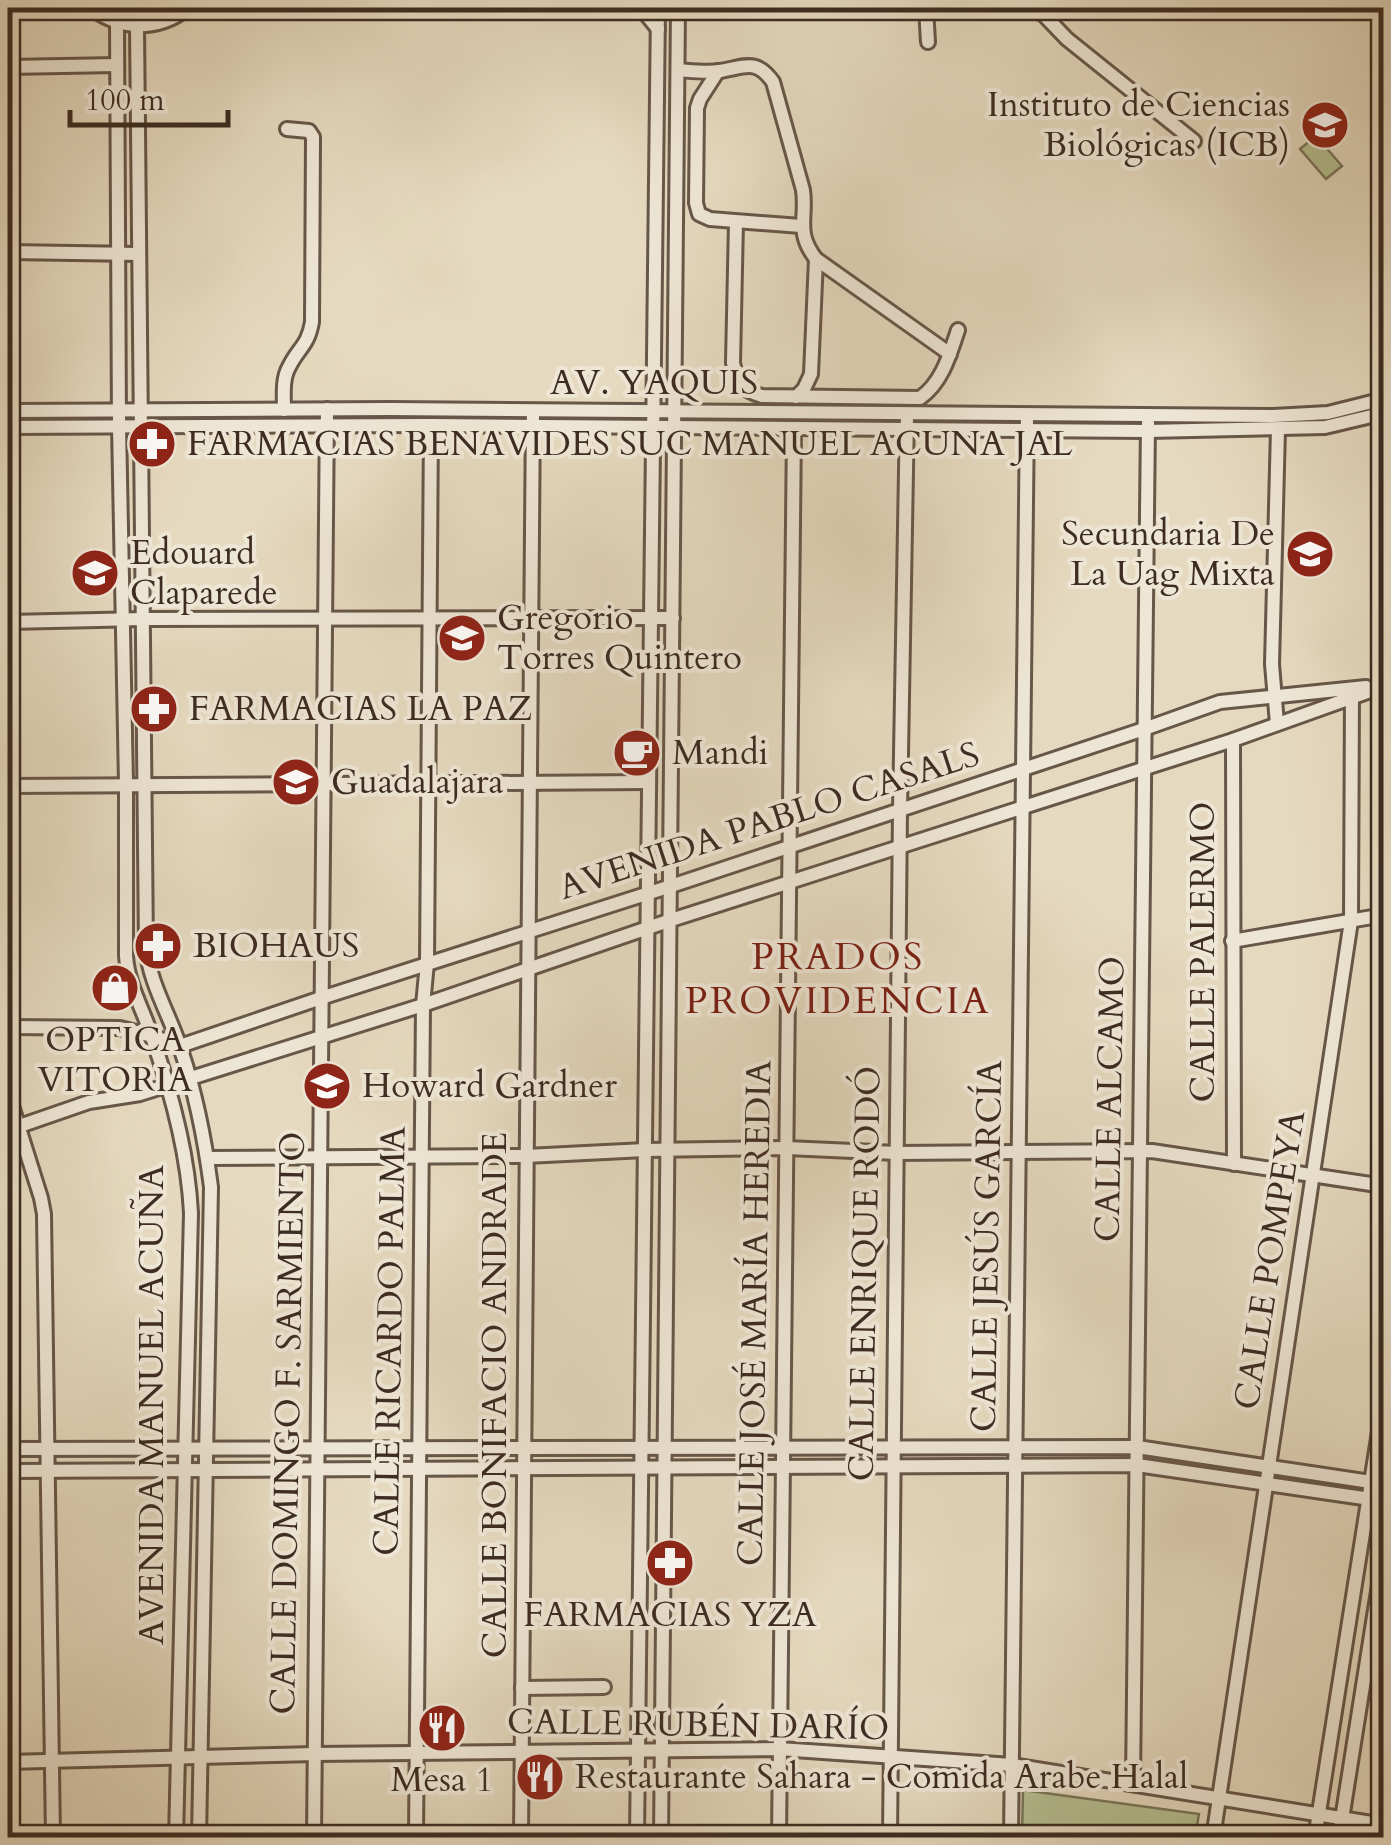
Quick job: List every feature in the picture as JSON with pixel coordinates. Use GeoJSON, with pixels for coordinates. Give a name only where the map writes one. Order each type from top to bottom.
{"type":"FeatureCollection","features":[{"type":"Feature","properties":{"kind":"street"},"geometry":{"type":"LineString","coordinates":[[91,8],[117,22],[137,26],[163,22],[188,8]]}},
{"type":"Feature","properties":{"kind":"street"},"geometry":{"type":"LineString","coordinates":[[641,8],[658,30]]}},
{"type":"Feature","properties":{"kind":"street"},"geometry":{"type":"LineString","coordinates":[[637,1838],[658,8]]}},
{"type":"Feature","properties":{"kind":"street"},"geometry":{"type":"LineString","coordinates":[[661,1838],[678,8]]}},
{"type":"Feature","properties":{"kind":"street"},"geometry":{"type":"LineString","coordinates":[[901,8],[926,8],[928,42]]}},
{"type":"Feature","properties":{"kind":"street"},"geometry":{"type":"LineString","coordinates":[[1024,8],[1043,14],[1064,8]]}},
{"type":"Feature","properties":{"kind":"street"},"geometry":{"type":"LineString","coordinates":[[1043,14],[1067,40],[1194,141]]}},
{"type":"Feature","properties":{"kind":"street","name":"AVENIDA MANUEL ACUÑA"},"geometry":{"type":"LineString","coordinates":[[117,22],[127,970],[167,1086],[184,1147],[190,1190],[176,1838]]}},
{"type":"Feature","properties":{"kind":"street","name":"AVENIDA MANUEL ACUÑA"},"geometry":{"type":"LineString","coordinates":[[137,26],[148,965],[190,1079],[212,1186],[199,1838]]}},
{"type":"Feature","properties":{"kind":"street"},"geometry":{"type":"LineString","coordinates":[[678,74],[715,74],[744,65],[766,72],[773,82],[803,190],[804,240],[816,259],[950,354]]}},
{"type":"Feature","properties":{"kind":"street"},"geometry":{"type":"LineString","coordinates":[[8,67],[117,66]]}},
{"type":"Feature","properties":{"kind":"street"},"geometry":{"type":"LineString","coordinates":[[715,74],[697,108],[696,203],[700,214],[704,218],[736,222],[801,226]]}},
{"type":"Feature","properties":{"kind":"street"},"geometry":{"type":"LineString","coordinates":[[284,410],[286,374],[310,337],[312,322],[312,137],[309,131],[288,129]]}},
{"type":"Feature","properties":{"kind":"street"},"geometry":{"type":"LineString","coordinates":[[656,208],[676,208]]}},
{"type":"Feature","properties":{"kind":"street"},"geometry":{"type":"LineString","coordinates":[[736,222],[732,363],[745,390],[753,394],[920,398],[934,386],[958,330]]}},
{"type":"Feature","properties":{"kind":"street"},"geometry":{"type":"LineString","coordinates":[[8,252],[138,254]]}},
{"type":"Feature","properties":{"kind":"street"},"geometry":{"type":"LineString","coordinates":[[796,397],[811,374],[816,259]]}},
{"type":"Feature","properties":{"kind":"street"},"geometry":{"type":"LineString","coordinates":[[811,374],[830,398]]}},
{"type":"Feature","properties":{"kind":"street"},"geometry":{"type":"LineString","coordinates":[[1275,423],[1384,399]]}},
{"type":"Feature","properties":{"kind":"street","name":"AV. YAQUIS"},"geometry":{"type":"LineString","coordinates":[[8,411],[327,409],[1148,416],[1275,423]]}},
{"type":"Feature","properties":{"kind":"street","name":"CALLE DOMINGO F. SARMIENTO"},"geometry":{"type":"LineString","coordinates":[[314,1838],[327,409]]}},
{"type":"Feature","properties":{"kind":"street","name":"CALLE BONIFACIO ANDRADE"},"geometry":{"type":"LineString","coordinates":[[520,1838],[533,412]]}},
{"type":"Feature","properties":{"kind":"street"},"geometry":{"type":"LineString","coordinates":[[1275,423],[1326,427],[1384,413]]}},
{"type":"Feature","properties":{"kind":"street","name":"CALLE ENRIQUE RODÓ"},"geometry":{"type":"LineString","coordinates":[[890,1838],[906,414]]}},
{"type":"Feature","properties":{"kind":"street","name":"CALLE JESÚS GARCÍA"},"geometry":{"type":"LineString","coordinates":[[1011,1838],[1027,415]]}},
{"type":"Feature","properties":{"kind":"street","name":"CALLE ALCAMO"},"geometry":{"type":"LineString","coordinates":[[1132,1784],[1148,416]]}},
{"type":"Feature","properties":{"kind":"street"},"geometry":{"type":"LineString","coordinates":[[1275,423],[1277,724]]}},
{"type":"Feature","properties":{"kind":"street","name":"AV. YAQUIS"},"geometry":{"type":"LineString","coordinates":[[8,426],[1148,431],[1275,423]]}},
{"type":"Feature","properties":{"kind":"street","name":"CALLE RICARDO PALMA"},"geometry":{"type":"LineString","coordinates":[[416,1838],[431,425]]}},
{"type":"Feature","properties":{"kind":"street","name":"CALLE JOSÉ MARÍA HEREDIA"},"geometry":{"type":"LineString","coordinates":[[778,1838],[794,428]]}},
{"type":"Feature","properties":{"kind":"street"},"geometry":{"type":"LineString","coordinates":[[8,622],[673,618]]}},
{"type":"Feature","properties":{"kind":"street","name":"AVENIDA PABLO CASALS"},"geometry":{"type":"LineString","coordinates":[[14,1129],[90,1102],[140,1094],[423,1005],[671,920],[1233,740],[1352,693],[1384,686]]}},
{"type":"Feature","properties":{"kind":"street","name":"AVENIDA PABLO CASALS"},"geometry":{"type":"LineString","coordinates":[[180,1046],[1220,702],[1352,693]]}},
{"type":"Feature","properties":{"kind":"street","name":"CALLE POMPEYA"},"geometry":{"type":"LineString","coordinates":[[1213,1838],[1352,921],[1352,693]]}},
{"type":"Feature","properties":{"kind":"street","name":"CALLE PALERMO"},"geometry":{"type":"LineString","coordinates":[[1233,740],[1234,1164]]}},
{"type":"Feature","properties":{"kind":"street"},"geometry":{"type":"LineString","coordinates":[[8,786],[649,782]]}},
{"type":"Feature","properties":{"kind":"street"},"geometry":{"type":"LineString","coordinates":[[1232,942],[1384,915]]}},
{"type":"Feature","properties":{"kind":"street"},"geometry":{"type":"LineString","coordinates":[[8,1026],[104,1026],[180,1046]]}},
{"type":"Feature","properties":{"kind":"street"},"geometry":{"type":"LineString","coordinates":[[8,1093],[14,1129],[44,1214],[53,1838]]}},
{"type":"Feature","properties":{"kind":"street"},"geometry":{"type":"LineString","coordinates":[[208,1158],[526,1156],[787,1148],[897,1153],[1139,1151],[1384,1186]]}},
{"type":"Feature","properties":{"kind":"street"},"geometry":{"type":"LineString","coordinates":[[1315,1838],[1368,1500],[1377,1483],[1384,1400]]}},
{"type":"Feature","properties":{"kind":"street"},"geometry":{"type":"LineString","coordinates":[[8,1449],[1137,1447],[1377,1483]]}},
{"type":"Feature","properties":{"kind":"street"},"geometry":{"type":"LineString","coordinates":[[8,1471],[1137,1465],[1384,1502]]}},
{"type":"Feature","properties":{"kind":"street"},"geometry":{"type":"LineString","coordinates":[[1340,1838],[1384,1553]]}},
{"type":"Feature","properties":{"kind":"street"},"geometry":{"type":"LineString","coordinates":[[522,1688],[604,1687]]}},
{"type":"Feature","properties":{"kind":"street","name":"CALLE RUBÉN DARÍO"},"geometry":{"type":"LineString","coordinates":[[8,1762],[178,1756],[779,1749],[1012,1765],[1384,1825]]}},
{"type":"Feature","properties":{"kind":"green space"},"geometry":{"type":"Polygon","coordinates":[[[107,8],[174,8],[141,16],[107,8]]]}},
{"type":"Feature","properties":{"kind":"green space"},"geometry":{"type":"Polygon","coordinates":[[[1316,136],[1342,166],[1326,179],[1300,149],[1316,136]]]}},
{"type":"Feature","properties":{"kind":"green space"},"geometry":{"type":"Polygon","coordinates":[[[1023,1790],[1199,1814],[1195,1837],[1022,1837],[1023,1790]]]}},
{"type":"Feature","properties":{"kind":"place","name":"Instituto de Ciencias Biológicas (ICB)"},"geometry":{"type":"Point","coordinates":[1325,125]}},
{"type":"Feature","properties":{"kind":"place","name":"FARMACIAS BENAVIDES SUC MANUEL ACUNA JAL"},"geometry":{"type":"Point","coordinates":[152,444]}},
{"type":"Feature","properties":{"kind":"place","name":"Secundaria De La Uag Mixta"},"geometry":{"type":"Point","coordinates":[1310,554]}},
{"type":"Feature","properties":{"kind":"place","name":"Edouard Claparede"},"geometry":{"type":"Point","coordinates":[95,573]}},
{"type":"Feature","properties":{"kind":"place","name":"Gregorio Torres Quintero"},"geometry":{"type":"Point","coordinates":[462,638]}},
{"type":"Feature","properties":{"kind":"place","name":"FARMACIAS LA PAZ"},"geometry":{"type":"Point","coordinates":[154,709]}},
{"type":"Feature","properties":{"kind":"place","name":"Mandi"},"geometry":{"type":"Point","coordinates":[637,753]}},
{"type":"Feature","properties":{"kind":"place","name":"Guadalajara"},"geometry":{"type":"Point","coordinates":[296,782]}},
{"type":"Feature","properties":{"kind":"place","name":"BIOHAUS"},"geometry":{"type":"Point","coordinates":[158,946]}},
{"type":"Feature","properties":{"kind":"place","name":"OPTICA VITORIA"},"geometry":{"type":"Point","coordinates":[115,988]}},
{"type":"Feature","properties":{"kind":"place","name":"Howard Gardner"},"geometry":{"type":"Point","coordinates":[327,1086]}},
{"type":"Feature","properties":{"kind":"place","name":"FARMACIAS YZA"},"geometry":{"type":"Point","coordinates":[670,1563]}},
{"type":"Feature","properties":{"kind":"place","name":"Mesa 1"},"geometry":{"type":"Point","coordinates":[442,1728]}},
{"type":"Feature","properties":{"kind":"place","name":"Restaurante Sahara - Comida Arabe Halal"},"geometry":{"type":"Point","coordinates":[540,1777]}},
{"type":"Feature","properties":{"kind":"district","name":"PRADOS PROVIDENCIA"},"geometry":{"type":"Point","coordinates":[838,979]}}]}
